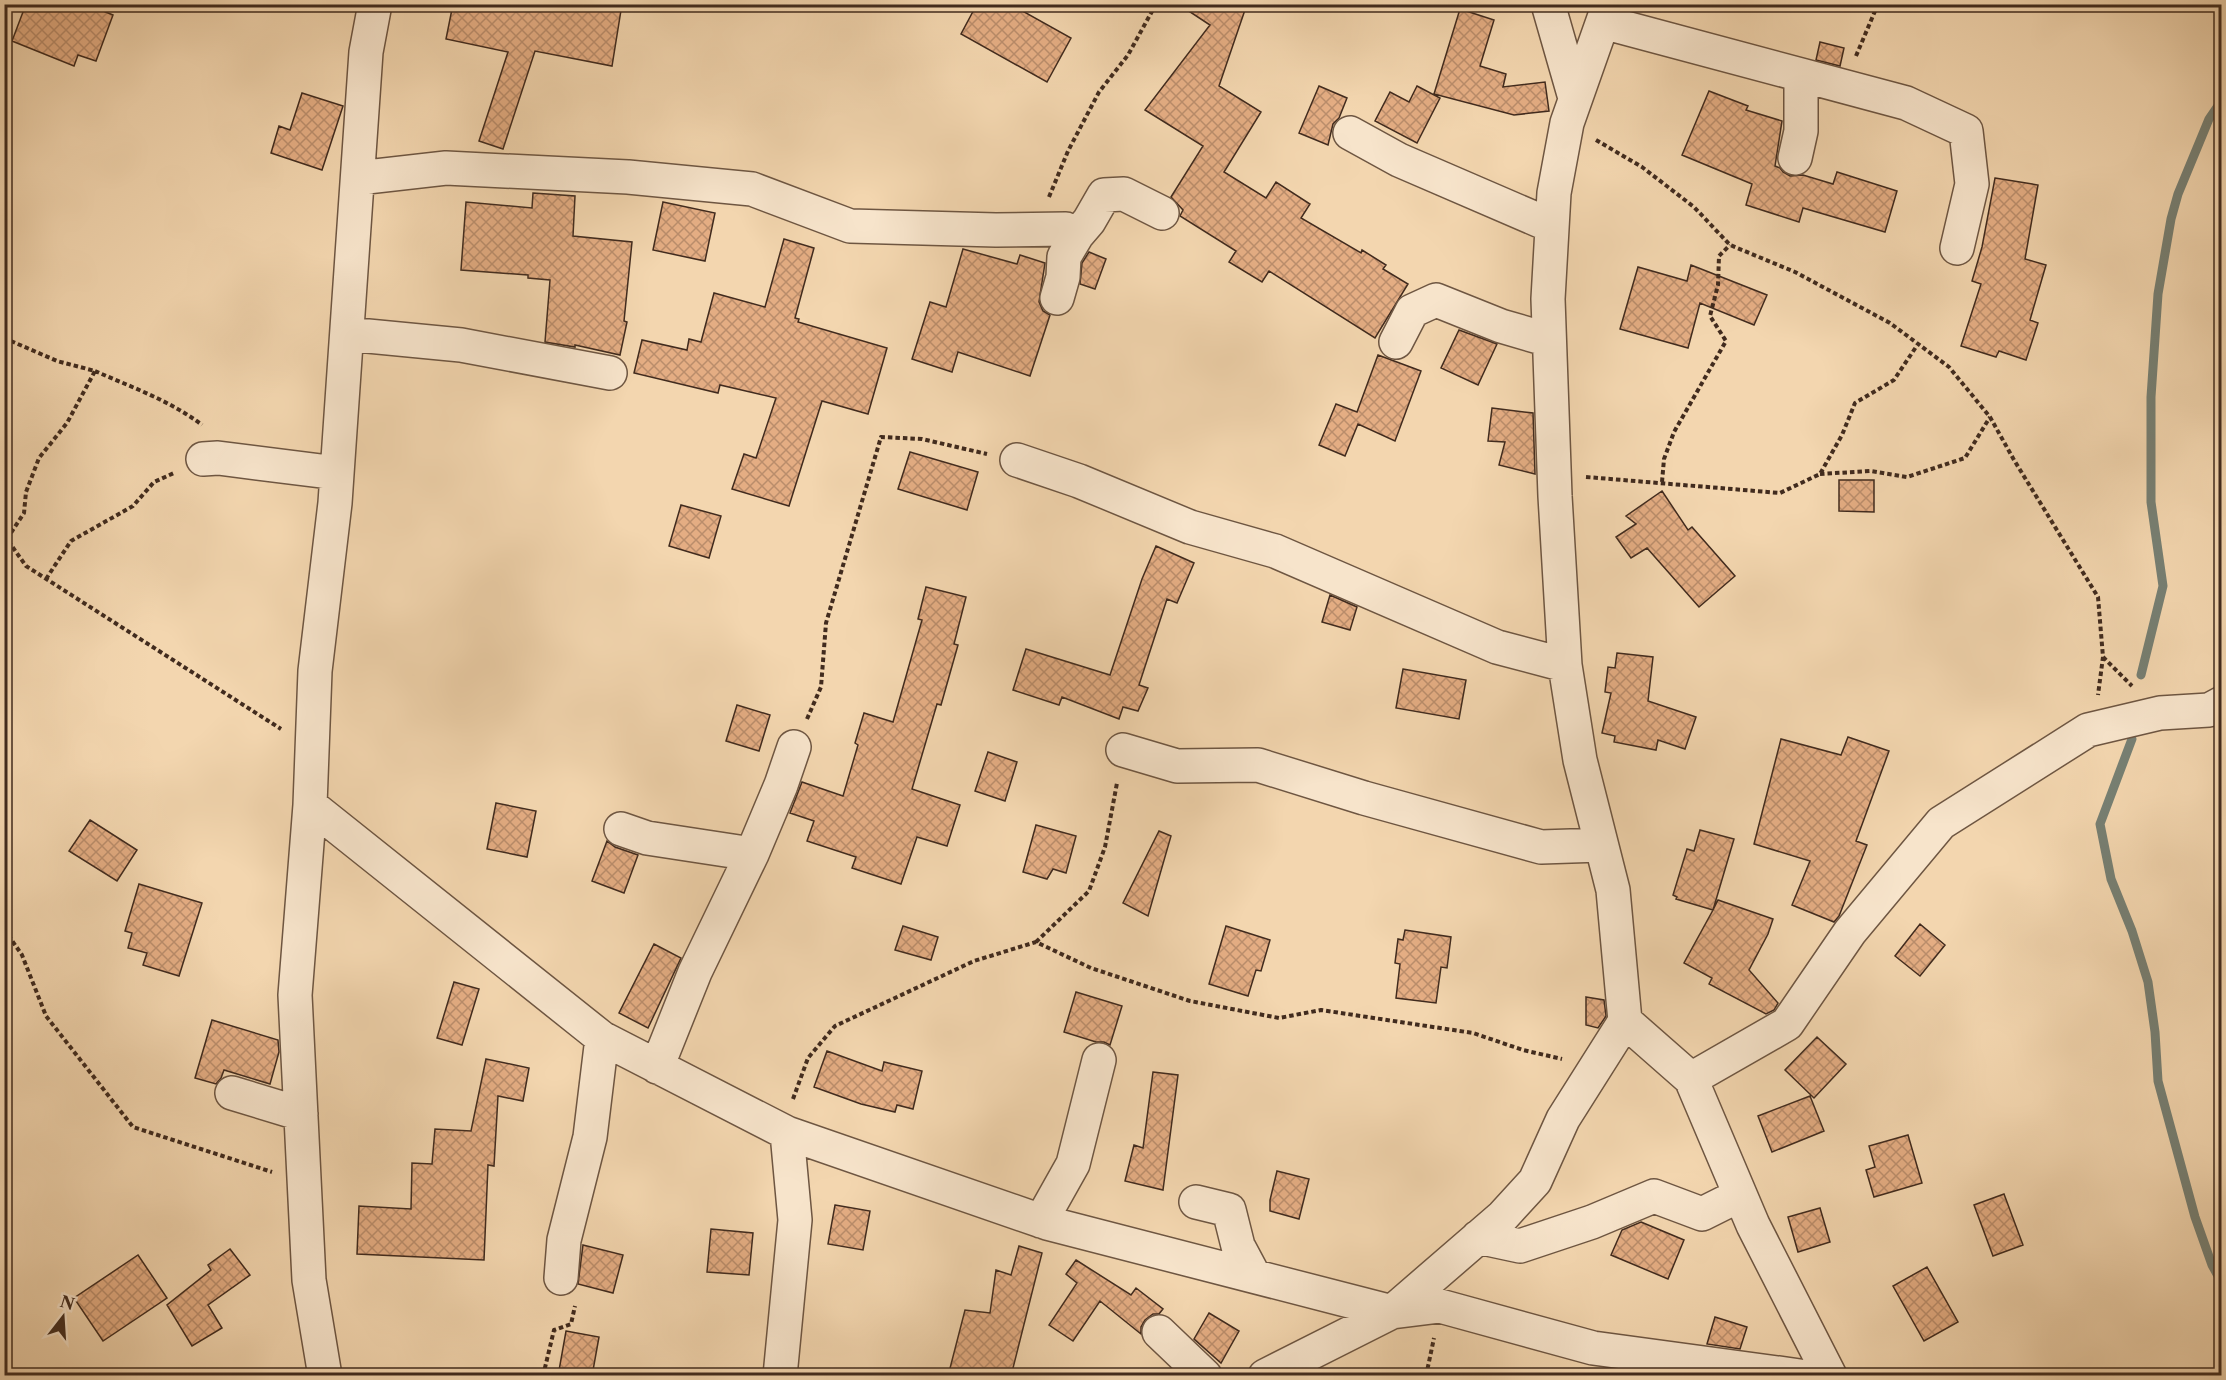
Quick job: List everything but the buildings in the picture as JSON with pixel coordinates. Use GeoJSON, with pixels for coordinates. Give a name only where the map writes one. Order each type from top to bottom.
{"type":"FeatureCollection","features":[{"type":"Feature","properties":{"kind":"street"},"geometry":{"type":"LineString","coordinates":[[325,1376],[309,1280],[295,995],[309,805],[315,671],[337,473],[366,52],[375,4]]}},
{"type":"Feature","properties":{"kind":"street"},"geometry":{"type":"LineString","coordinates":[[1548,4],[1571,110]]}},
{"type":"Feature","properties":{"kind":"street"},"geometry":{"type":"LineString","coordinates":[[1265,1376],[1392,1312],[1503,1216],[1535,1181],[1563,1119],[1625,1021],[1613,890],[1580,760],[1565,665],[1548,299],[1555,183],[1571,110],[1606,13],[1801,75],[1906,103],[1966,131],[1972,184],[1957,248]]}},
{"type":"Feature","properties":{"kind":"street"},"geometry":{"type":"LineString","coordinates":[[1795,158],[1801,132],[1801,75]]}},
{"type":"Feature","properties":{"kind":"street"},"geometry":{"type":"LineString","coordinates":[[1350,133],[1399,160],[1552,226]]}},
{"type":"Feature","properties":{"kind":"street"},"geometry":{"type":"LineString","coordinates":[[358,178],[446,168],[628,177],[752,189],[850,226],[1066,229],[1077,235]]}},
{"type":"Feature","properties":{"kind":"street"},"geometry":{"type":"LineString","coordinates":[[1057,298],[1063,277],[1064,257],[1104,195],[1125,194],[1162,213]]}},
{"type":"Feature","properties":{"kind":"street"},"geometry":{"type":"LineString","coordinates":[[1396,342],[1412,311],[1436,300],[1501,326],[1549,340]]}},
{"type":"Feature","properties":{"kind":"street"},"geometry":{"type":"LineString","coordinates":[[347,333],[461,345],[610,373]]}},
{"type":"Feature","properties":{"kind":"street"},"geometry":{"type":"LineString","coordinates":[[203,459],[337,473]]}},
{"type":"Feature","properties":{"kind":"street"},"geometry":{"type":"LineString","coordinates":[[1017,460],[1079,481],[1190,527],[1275,551],[1497,647],[1565,665]]}},
{"type":"Feature","properties":{"kind":"street"},"geometry":{"type":"LineString","coordinates":[[1691,1079],[1787,1024],[1850,932],[1941,823],[2088,730],[2160,713],[2209,710],[2222,704]]}},
{"type":"Feature","properties":{"kind":"street"},"geometry":{"type":"LineString","coordinates":[[657,1066],[695,972],[752,854],[794,747]]}},
{"type":"Feature","properties":{"kind":"street"},"geometry":{"type":"LineString","coordinates":[[1123,750],[1177,766],[1258,765],[1364,798],[1541,847],[1601,845]]}},
{"type":"Feature","properties":{"kind":"street"},"geometry":{"type":"LineString","coordinates":[[309,805],[602,1038],[785,1132],[1041,1221],[1392,1312],[1440,1306],[1590,1362],[1800,1376]]}},
{"type":"Feature","properties":{"kind":"street"},"geometry":{"type":"LineString","coordinates":[[621,829],[647,838],[752,854]]}},
{"type":"Feature","properties":{"kind":"street"},"geometry":{"type":"LineString","coordinates":[[1625,1021],[1691,1079],[1753,1225],[1830,1376]]}},
{"type":"Feature","properties":{"kind":"street"},"geometry":{"type":"LineString","coordinates":[[561,1278],[564,1240],[590,1137],[602,1038]]}},
{"type":"Feature","properties":{"kind":"street"},"geometry":{"type":"LineString","coordinates":[[1041,1221],[1072,1164],[1099,1060]]}},
{"type":"Feature","properties":{"kind":"street"},"geometry":{"type":"LineString","coordinates":[[232,1093],[301,1114]]}},
{"type":"Feature","properties":{"kind":"street"},"geometry":{"type":"LineString","coordinates":[[780,1376],[795,1220],[785,1132]]}},
{"type":"Feature","properties":{"kind":"street"},"geometry":{"type":"LineString","coordinates":[[1478,1238],[1520,1246],[1592,1222],[1654,1196],[1702,1214],[1740,1195]]}},
{"type":"Feature","properties":{"kind":"street"},"geometry":{"type":"LineString","coordinates":[[1196,1202],[1229,1210],[1238,1246],[1254,1276]]}},
{"type":"Feature","properties":{"kind":"street"},"geometry":{"type":"LineString","coordinates":[[1160,1332],[1205,1376]]}},
{"type":"Feature","properties":{"kind":"path"},"geometry":{"type":"LineString","coordinates":[[1043,229],[1046,203],[1068,152],[1099,92],[1128,55],[1156,4]]}},
{"type":"Feature","properties":{"kind":"path"},"geometry":{"type":"LineString","coordinates":[[1843,87],[1878,4]]}},
{"type":"Feature","properties":{"kind":"path"},"geometry":{"type":"LineString","coordinates":[[1571,110],[1694,207],[1730,245],[1795,272],[1890,322],[1949,367],[1990,417],[2098,597],[2103,657],[2101,685],[2088,730]]}},
{"type":"Feature","properties":{"kind":"path"},"geometry":{"type":"LineString","coordinates":[[1662,483],[1664,459],[1674,432],[1726,341],[1710,316],[1718,285],[1719,256],[1730,245]]}},
{"type":"Feature","properties":{"kind":"path"},"geometry":{"type":"LineString","coordinates":[[4,338],[57,361],[95,371],[138,389],[183,412],[209,430],[203,459],[154,482],[133,506],[70,541],[46,579]]}},
{"type":"Feature","properties":{"kind":"path"},"geometry":{"type":"LineString","coordinates":[[1820,474],[1842,435],[1855,403],[1894,380],[1918,344]]}},
{"type":"Feature","properties":{"kind":"path"},"geometry":{"type":"LineString","coordinates":[[95,371],[67,423],[39,458],[26,492],[24,513],[6,537],[26,566],[312,748]]}},
{"type":"Feature","properties":{"kind":"path"},"geometry":{"type":"LineString","coordinates":[[1555,474],[1780,493],[1820,474],[1871,471],[1907,477],[1965,458],[1990,417]]}},
{"type":"Feature","properties":{"kind":"path"},"geometry":{"type":"LineString","coordinates":[[794,747],[821,687],[826,622],[881,437],[922,439],[1017,460]]}},
{"type":"Feature","properties":{"kind":"path"},"geometry":{"type":"LineString","coordinates":[[785,1132],[808,1058],[835,1026],[974,961],[1036,942],[1089,891],[1104,847],[1123,750]]}},
{"type":"Feature","properties":{"kind":"path"},"geometry":{"type":"LineString","coordinates":[[4,929],[22,955],[46,1016],[133,1127],[304,1181]]}},
{"type":"Feature","properties":{"kind":"path"},"geometry":{"type":"LineString","coordinates":[[1036,942],[1090,968],[1190,1001],[1280,1018],[1321,1010],[1473,1033],[1523,1050],[1596,1067]]}},
{"type":"Feature","properties":{"kind":"path"},"geometry":{"type":"LineString","coordinates":[[543,1376],[554,1330],[571,1324],[576,1301],[561,1294],[561,1278]]}},
{"type":"Feature","properties":{"kind":"waterway"},"geometry":{"type":"LineString","coordinates":[[2141,675],[2163,586],[2151,502],[2151,397],[2158,294],[2171,219],[2178,194],[2209,119],[2222,100]]}},
{"type":"Feature","properties":{"kind":"waterway"},"geometry":{"type":"LineString","coordinates":[[2132,739],[2100,824],[2111,879],[2132,931],[2148,982],[2155,1032],[2158,1081],[2195,1217],[2212,1265],[2222,1283]]}}]}
